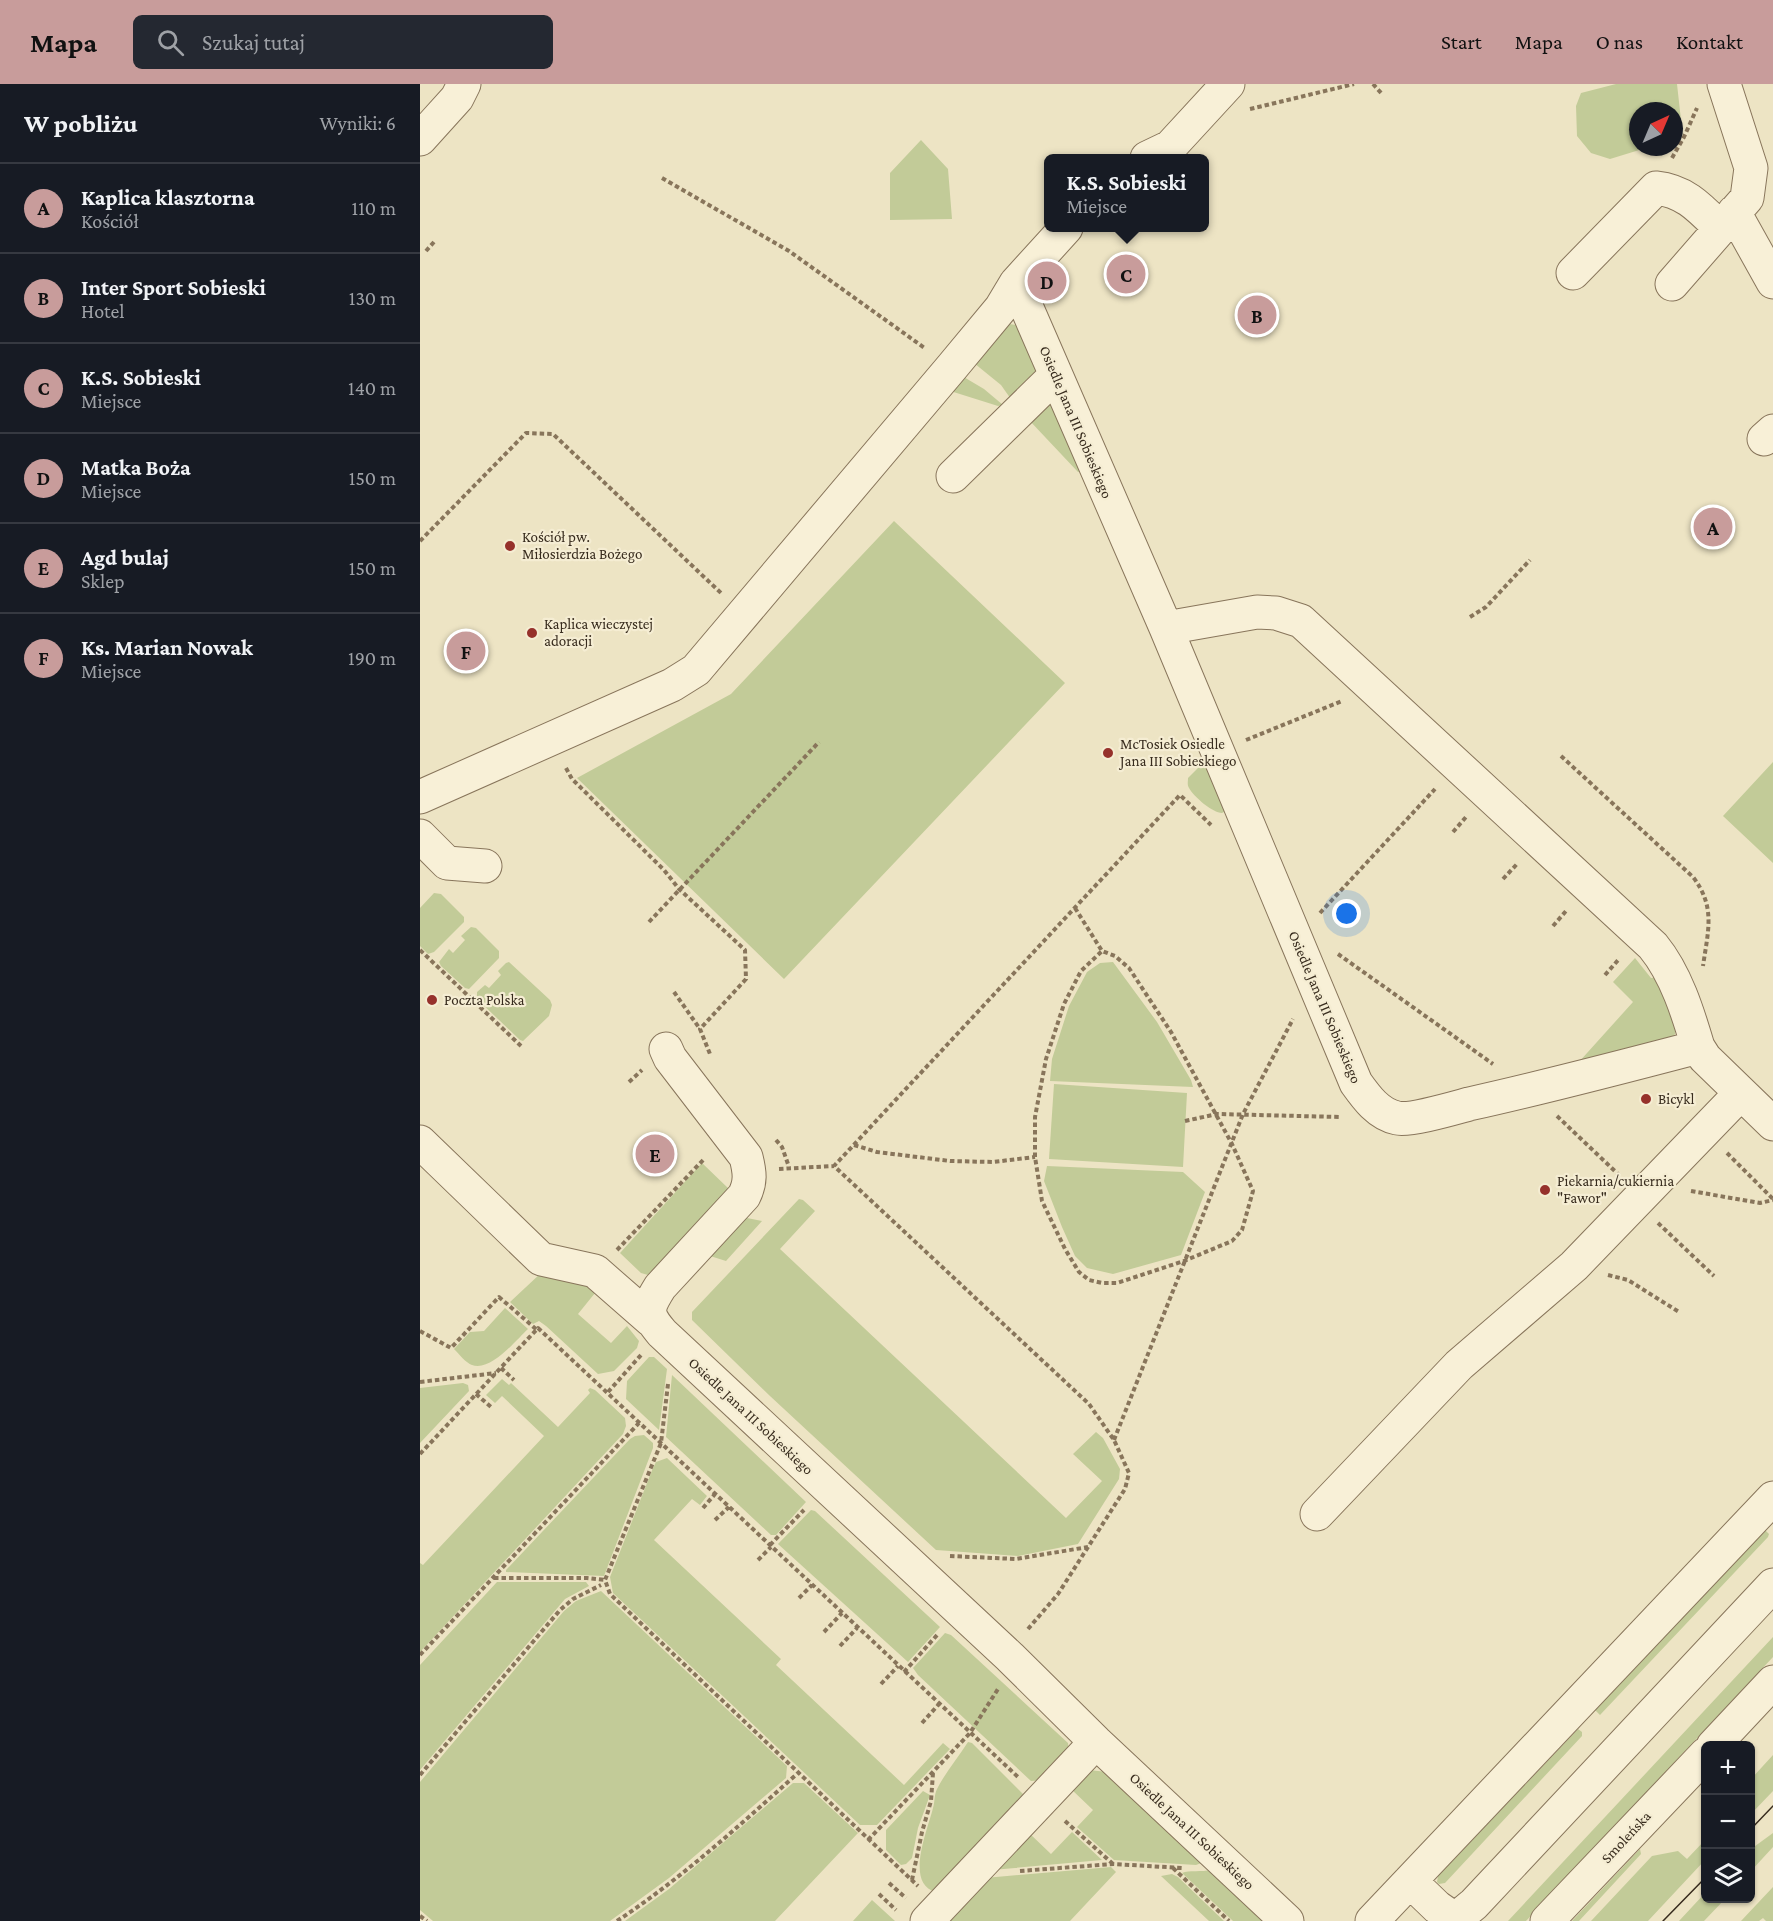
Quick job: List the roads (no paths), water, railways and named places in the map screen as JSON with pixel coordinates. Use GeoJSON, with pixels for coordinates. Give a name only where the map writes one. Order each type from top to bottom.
{"type":"FeatureCollection","features":[{"type":"Feature","properties":{"kind":"street"},"geometry":{"type":"LineString","coordinates":[[420,139],[457,98],[464,84]]}},
{"type":"Feature","properties":{"kind":"street"},"geometry":{"type":"LineString","coordinates":[[1157,154],[1170,147],[1228,84]]}},
{"type":"Feature","properties":{"kind":"street"},"geometry":{"type":"LineString","coordinates":[[1672,284],[1747,198],[1752,168],[1725,84]]}},
{"type":"Feature","properties":{"kind":"street"},"geometry":{"type":"LineString","coordinates":[[1573,273],[1656,188],[1671,190],[1727,220],[1773,282]]}},
{"type":"Feature","properties":{"kind":"street"},"geometry":{"type":"LineString","coordinates":[[420,797],[672,685],[696,670],[952,367],[1000,308],[1016,283],[1062,232]]}},
{"type":"Feature","properties":{"kind":"street","name":"Osiedle Jana III Sobieskiego"},"geometry":{"type":"LineString","coordinates":[[1016,283],[1166,628],[1356,1083],[1370,1102],[1382,1111],[1398,1118],[1430,1114],[1698,1047]]}},
{"type":"Feature","properties":{"kind":"street"},"geometry":{"type":"LineString","coordinates":[[953,476],[1056,375]]}},
{"type":"Feature","properties":{"kind":"street"},"geometry":{"type":"LineString","coordinates":[[1166,628],[1257,612],[1276,613],[1301,621],[1653,946],[1663,958],[1671,974],[1698,1047],[1705,1058],[1773,1124]]}},
{"type":"Feature","properties":{"kind":"street"},"geometry":{"type":"LineString","coordinates":[[420,836],[447,862],[485,866]]}},
{"type":"Feature","properties":{"kind":"street"},"geometry":{"type":"LineString","coordinates":[[651,1320],[650,1304],[660,1287],[744,1196],[751,1174],[746,1157],[670,1058],[666,1049]]}},
{"type":"Feature","properties":{"kind":"street"},"geometry":{"type":"LineString","coordinates":[[1317,1514],[1459,1365],[1574,1266],[1741,1093]]}},
{"type":"Feature","properties":{"kind":"street","name":"Osiedle Jana III Sobieskiego"},"geometry":{"type":"LineString","coordinates":[[420,1142],[541,1259],[595,1271],[651,1320],[662,1333],[1010,1657],[1096,1742],[1287,1921]]}},
{"type":"Feature","properties":{"kind":"street"},"geometry":{"type":"LineString","coordinates":[[1372,1921],[1773,1498]]}},
{"type":"Feature","properties":{"kind":"street"},"geometry":{"type":"LineString","coordinates":[[1410,1881],[1450,1916],[1462,1914],[1474,1904],[1773,1585]]}},
{"type":"Feature","properties":{"kind":"street"},"geometry":{"type":"LineString","coordinates":[[1718,1741],[1773,1682]]}},
{"type":"Feature","properties":{"kind":"street"},"geometry":{"type":"LineString","coordinates":[[922,1914],[970,1875],[1096,1742]]}},
{"type":"Feature","properties":{"kind":"street","name":"Smoleńska"},"geometry":{"type":"LineString","coordinates":[[1547,1921],[1701,1759]]}},
{"type":"Feature","properties":{"kind":"tram line"},"geometry":{"type":"LineString","coordinates":[[1755,1825],[1773,1806]]}},
{"type":"Feature","properties":{"kind":"tram line"},"geometry":{"type":"LineString","coordinates":[[1663,1921],[1701,1882]]}},
{"type":"Feature","properties":{"kind":"place","name":"K.S. Sobieski"},"geometry":{"type":"Point","coordinates":[1126,274]}},
{"type":"Feature","properties":{"kind":"place","name":"Matka Boża"},"geometry":{"type":"Point","coordinates":[1047,281]}},
{"type":"Feature","properties":{"kind":"place","name":"Inter Sport Sobieski"},"geometry":{"type":"Point","coordinates":[1257,315]}},
{"type":"Feature","properties":{"kind":"place","name":"Kaplica klasztorna"},"geometry":{"type":"Point","coordinates":[1713,527]}},
{"type":"Feature","properties":{"kind":"place","name":"Kościół pw. Miłosierdzia Bożego"},"geometry":{"type":"Point","coordinates":[510,546]}},
{"type":"Feature","properties":{"kind":"place","name":"Kaplica wieczystej adoracji"},"geometry":{"type":"Point","coordinates":[532,633]}},
{"type":"Feature","properties":{"kind":"place","name":"Ks. Marian Nowak"},"geometry":{"type":"Point","coordinates":[466,651]}},
{"type":"Feature","properties":{"kind":"place","name":"McTosiek Osiedle Jana III Sobieskiego"},"geometry":{"type":"Point","coordinates":[1108,753]}},
{"type":"Feature","properties":{"kind":"place","name":"Poczta Polska"},"geometry":{"type":"Point","coordinates":[432,1000]}},
{"type":"Feature","properties":{"kind":"place","name":"Bicykl"},"geometry":{"type":"Point","coordinates":[1646,1099]}},
{"type":"Feature","properties":{"kind":"place","name":"Agd bulaj"},"geometry":{"type":"Point","coordinates":[655,1154]}},
{"type":"Feature","properties":{"kind":"place","name":"Piekarnia/cukiernia \"Fawor\""},"geometry":{"type":"Point","coordinates":[1545,1190]}}]}
